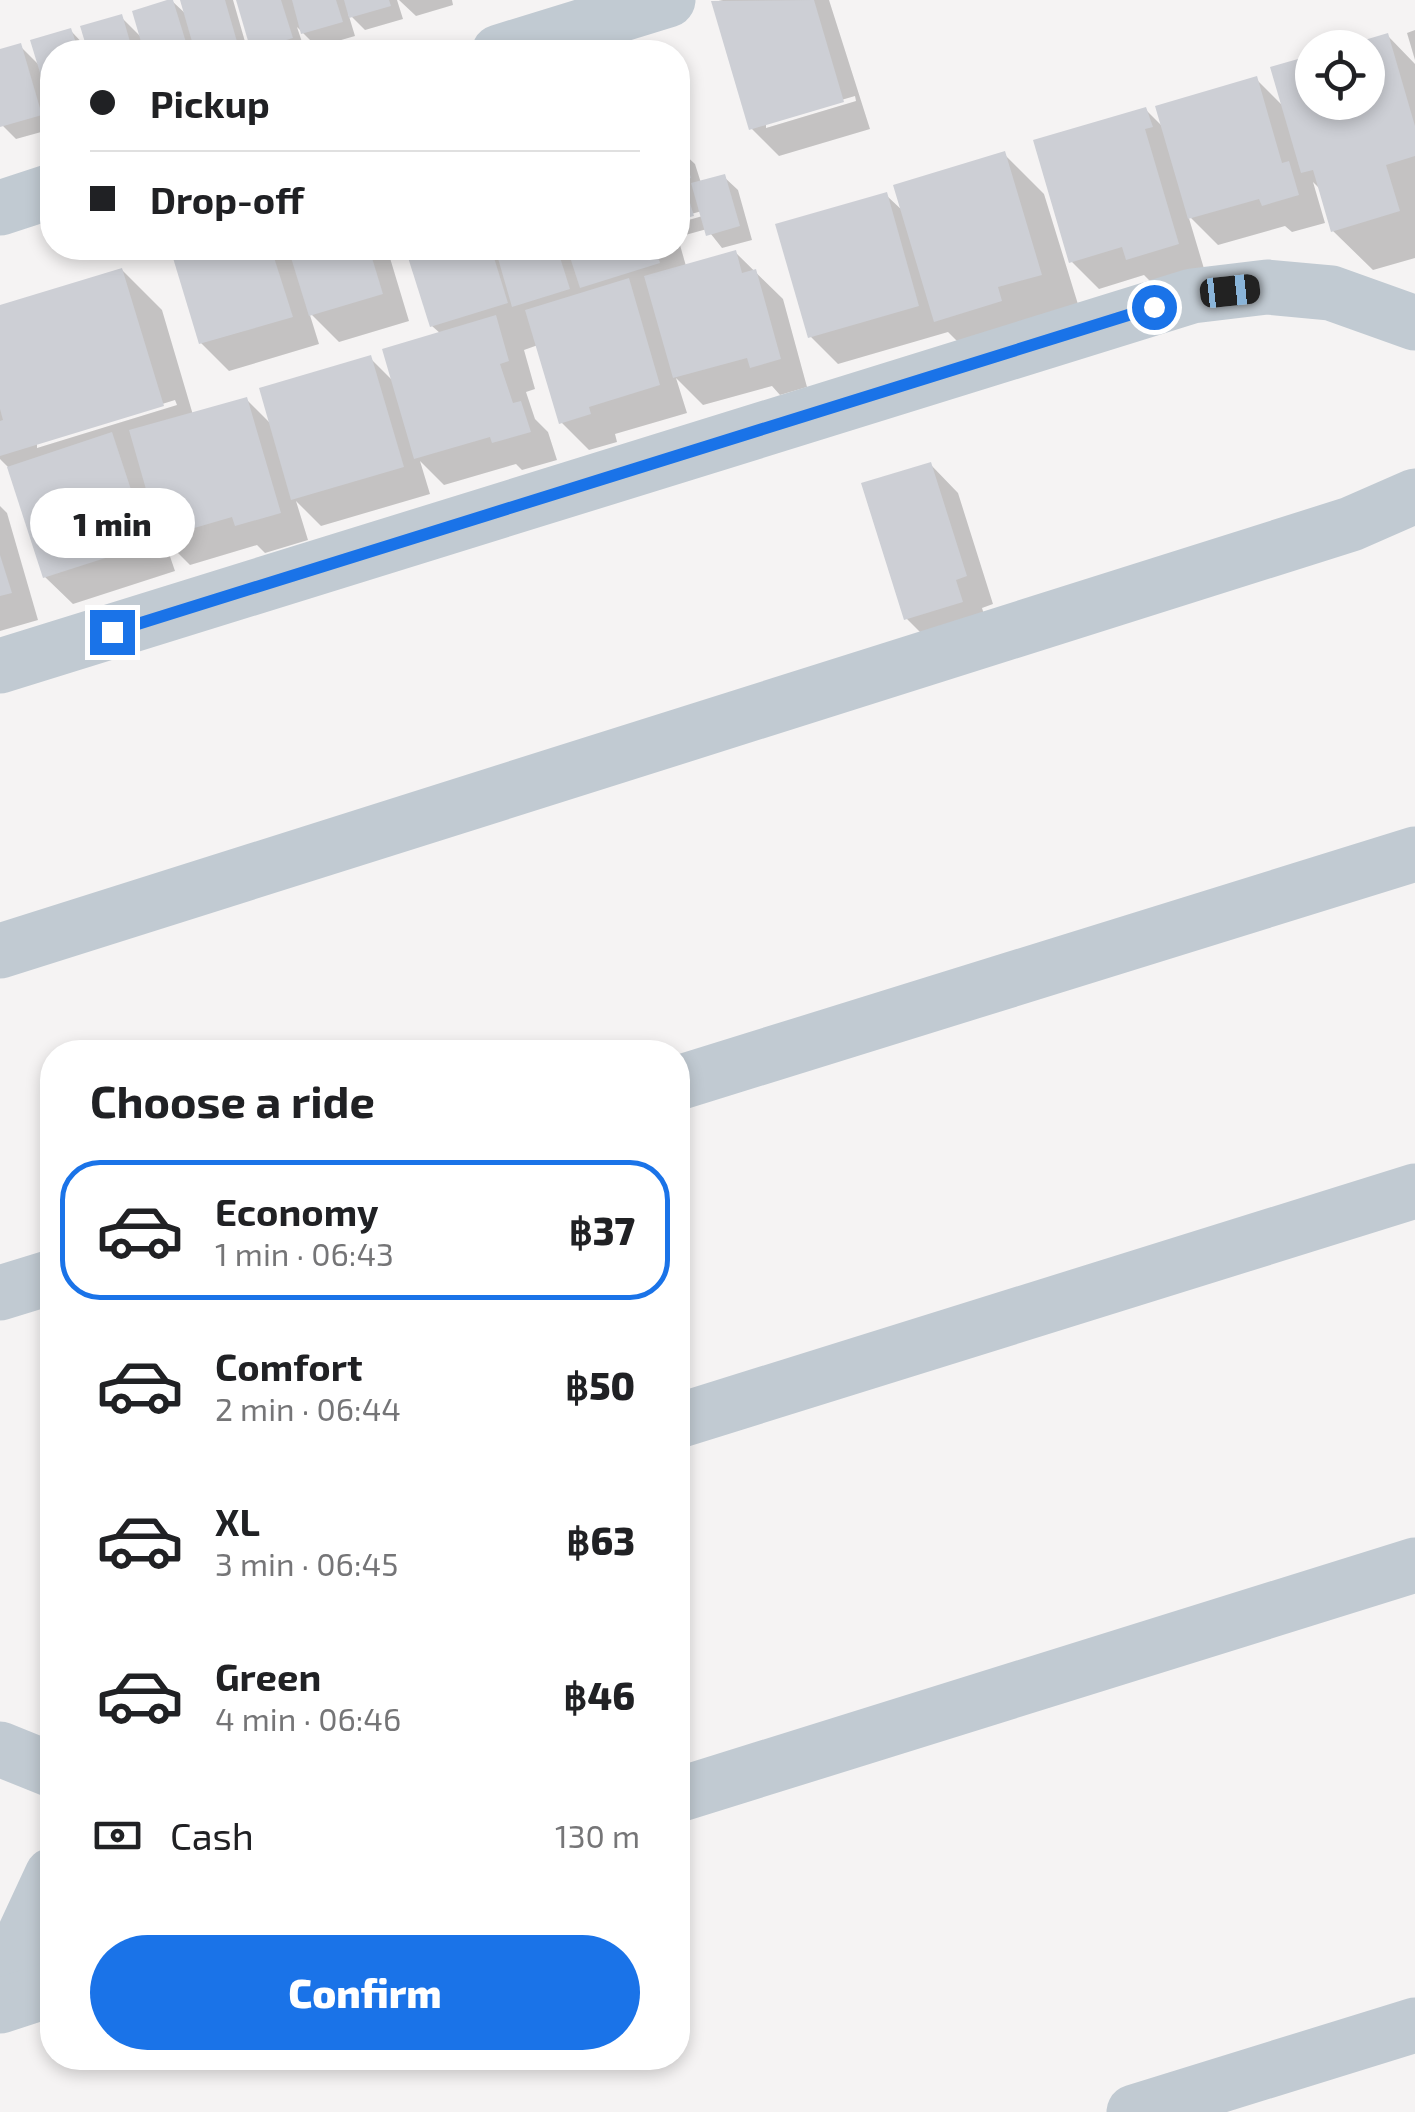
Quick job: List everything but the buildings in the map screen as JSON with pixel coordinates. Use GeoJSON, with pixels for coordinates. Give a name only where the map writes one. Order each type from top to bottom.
{"type":"FeatureCollection","features":[{"type":"Feature","properties":{"kind":"street"},"geometry":{"type":"LineString","coordinates":[[538,40],[668,0]]}},
{"type":"Feature","properties":{"kind":"street"},"geometry":{"type":"LineString","coordinates":[[0,208],[40,195]]}},
{"type":"Feature","properties":{"kind":"street"},"geometry":{"type":"LineString","coordinates":[[0,666],[1192,296],[1267,287],[1331,292],[1415,323]]}},
{"type":"Feature","properties":{"kind":"street"},"geometry":{"type":"LineString","coordinates":[[0,951],[1351,524],[1415,496]]}},
{"type":"Feature","properties":{"kind":"street"},"geometry":{"type":"LineString","coordinates":[[690,1079],[1415,854]]}},
{"type":"Feature","properties":{"kind":"street"},"geometry":{"type":"LineString","coordinates":[[690,1417],[1415,1191]]}},
{"type":"Feature","properties":{"kind":"street"},"geometry":{"type":"LineString","coordinates":[[0,1293],[40,1280]]}},
{"type":"Feature","properties":{"kind":"street"},"geometry":{"type":"LineString","coordinates":[[690,1790],[1415,1565]]}},
{"type":"Feature","properties":{"kind":"street"},"geometry":{"type":"LineString","coordinates":[[0,1749],[40,1765]]}},
{"type":"Feature","properties":{"kind":"street"},"geometry":{"type":"LineString","coordinates":[[0,1987],[40,1900]]}},
{"type":"Feature","properties":{"kind":"street"},"geometry":{"type":"LineString","coordinates":[[0,2006],[40,1994]]}},
{"type":"Feature","properties":{"kind":"street"},"geometry":{"type":"LineString","coordinates":[[1134,2112],[1415,2025]]}},
{"type":"Feature","properties":{"kind":"route"},"geometry":{"type":"LineString","coordinates":[[112,632],[1154,307]]}}]}
